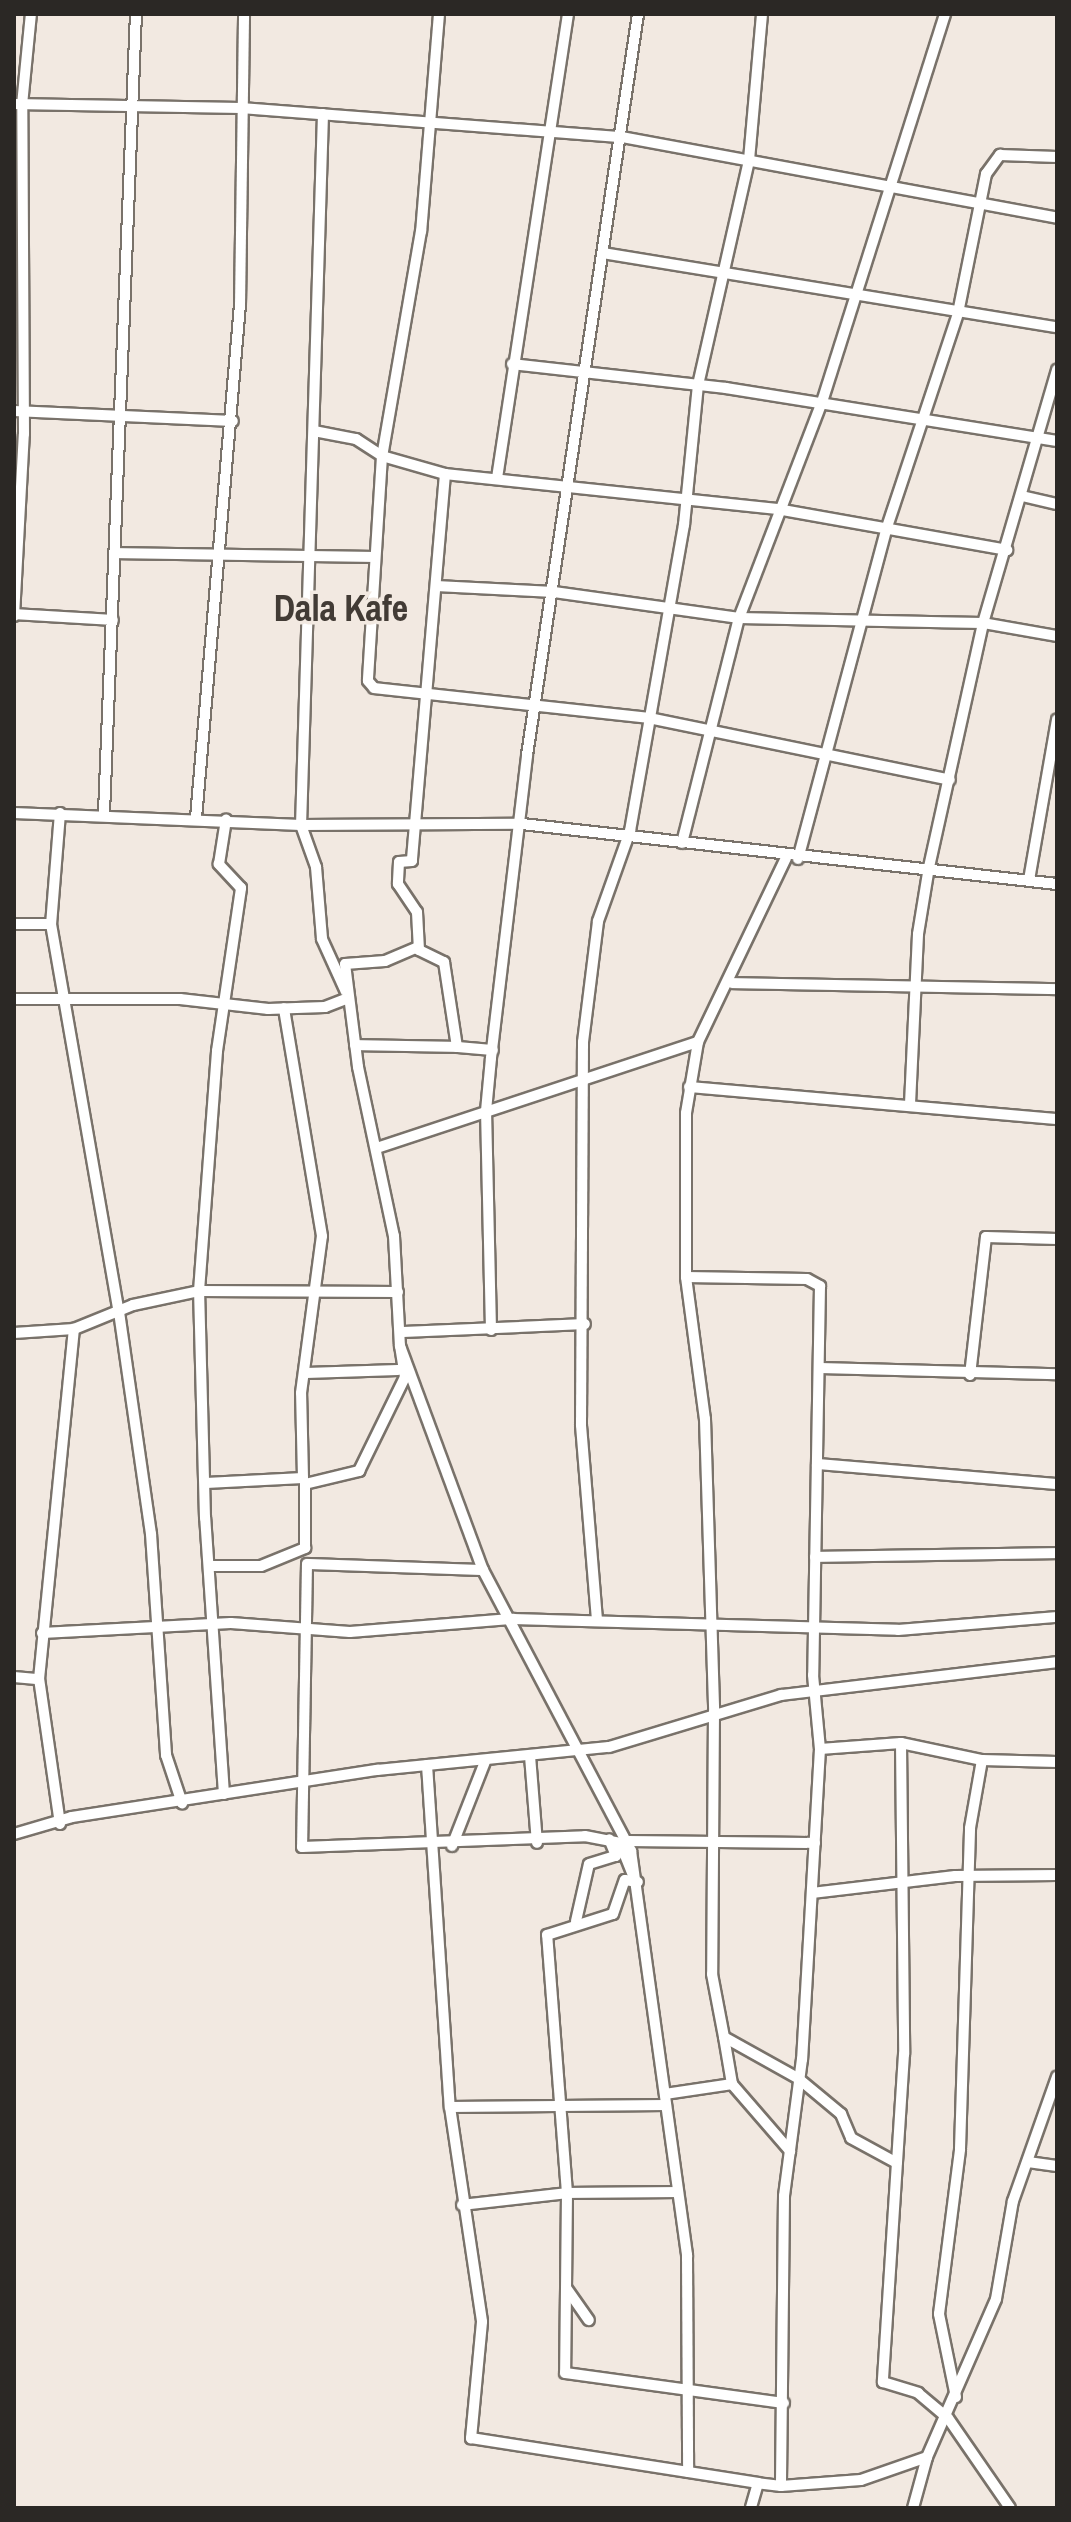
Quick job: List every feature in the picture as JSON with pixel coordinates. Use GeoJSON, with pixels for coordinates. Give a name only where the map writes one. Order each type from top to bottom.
{"type":"FeatureCollection","features":[{"type":"Feature","properties":{"kind":"street"},"geometry":{"type":"LineString","coordinates":[[31,14],[18,104],[19,411],[14,615],[113,620]]}},
{"type":"Feature","properties":{"kind":"street"},"geometry":{"type":"LineString","coordinates":[[104,813],[136,14]]}},
{"type":"Feature","properties":{"kind":"street"},"geometry":{"type":"LineString","coordinates":[[196,818],[218,550],[233,421],[244,14]]}},
{"type":"Feature","properties":{"kind":"street"},"geometry":{"type":"LineString","coordinates":[[439,14],[433,123],[382,456],[371,557],[368,681],[424,692],[649,718],[828,758],[950,780]]}},
{"type":"Feature","properties":{"kind":"street"},"geometry":{"type":"LineString","coordinates":[[497,478],[512,364],[568,14]]}},
{"type":"Feature","properties":{"kind":"street"},"geometry":{"type":"LineString","coordinates":[[491,1330],[486,1111],[537,703],[638,14]]}},
{"type":"Feature","properties":{"kind":"street"},"geometry":{"type":"LineString","coordinates":[[597,1620],[581,1425],[585,1324],[583,1075],[598,921],[630,831],[685,497],[698,385],[749,160],[762,14]]}},
{"type":"Feature","properties":{"kind":"street"},"geometry":{"type":"LineString","coordinates":[[682,843],[739,618],[777,509],[822,402],[945,14]]}},
{"type":"Feature","properties":{"kind":"street"},"geometry":{"type":"LineString","coordinates":[[18,104],[241,108],[622,137],[978,207],[1057,218]]}},
{"type":"Feature","properties":{"kind":"street"},"geometry":{"type":"LineString","coordinates":[[323,114],[314,431],[306,555],[301,825],[316,867],[322,939],[348,998]]}},
{"type":"Feature","properties":{"kind":"street"},"geometry":{"type":"LineString","coordinates":[[790,2151],[732,2084],[712,1974],[717,1841],[714,1712],[705,1419],[686,1277],[689,1087],[698,1042],[732,983],[792,859],[828,758],[886,530],[928,420],[958,313],[986,174],[1000,155],[1057,157]]}},
{"type":"Feature","properties":{"kind":"street"},"geometry":{"type":"LineString","coordinates":[[603,253],[726,270],[958,313],[1057,327]]}},
{"type":"Feature","properties":{"kind":"street"},"geometry":{"type":"LineString","coordinates":[[512,364],[822,402],[1057,441]]}},
{"type":"Feature","properties":{"kind":"street"},"geometry":{"type":"LineString","coordinates":[[910,1104],[917,984],[929,867],[983,623],[1007,550],[1057,370]]}},
{"type":"Feature","properties":{"kind":"street"},"geometry":{"type":"LineString","coordinates":[[19,411],[233,421]]}},
{"type":"Feature","properties":{"kind":"street"},"geometry":{"type":"LineString","coordinates":[[314,431],[356,439],[382,456],[445,474],[570,484],[777,509],[1007,550]]}},
{"type":"Feature","properties":{"kind":"street"},"geometry":{"type":"LineString","coordinates":[[418,947],[417,912],[398,884],[399,862],[412,861],[411,825],[445,474]]}},
{"type":"Feature","properties":{"kind":"street"},"geometry":{"type":"LineString","coordinates":[[1022,496],[1057,504]]}},
{"type":"Feature","properties":{"kind":"street"},"geometry":{"type":"LineString","coordinates":[[115,553],[218,550],[371,557]]}},
{"type":"Feature","properties":{"kind":"street"},"geometry":{"type":"LineString","coordinates":[[436,586],[554,592],[739,618],[983,623],[1057,636]]}},
{"type":"Feature","properties":{"kind":"street"},"geometry":{"type":"LineString","coordinates":[[1029,880],[1057,719]]}},
{"type":"Feature","properties":{"kind":"street"},"geometry":{"type":"LineString","coordinates":[[14,813],[104,813],[301,825],[522,824],[630,831],[682,843],[792,859],[929,867],[1057,884]]}},
{"type":"Feature","properties":{"kind":"street"},"geometry":{"type":"LineString","coordinates":[[60,813],[51,924],[66,999],[85,1145],[119,1312],[160,1631],[166,1755],[182,1803]]}},
{"type":"Feature","properties":{"kind":"street"},"geometry":{"type":"LineString","coordinates":[[224,1794],[211,1624],[212,1566],[199,1291],[225,1008],[241,888],[219,864],[226,820]]}},
{"type":"Feature","properties":{"kind":"street"},"geometry":{"type":"LineString","coordinates":[[14,924],[51,924]]}},
{"type":"Feature","properties":{"kind":"street"},"geometry":{"type":"LineString","coordinates":[[398,1370],[403,1332],[398,1292],[377,1148],[355,1045],[345,964],[385,961],[418,947]]}},
{"type":"Feature","properties":{"kind":"street"},"geometry":{"type":"LineString","coordinates":[[418,947],[444,962],[457,1047]]}},
{"type":"Feature","properties":{"kind":"street"},"geometry":{"type":"LineString","coordinates":[[732,983],[917,984],[1057,989]]}},
{"type":"Feature","properties":{"kind":"street"},"geometry":{"type":"LineString","coordinates":[[14,999],[180,999],[225,1008],[284,1008],[325,1007],[348,998]]}},
{"type":"Feature","properties":{"kind":"street"},"geometry":{"type":"LineString","coordinates":[[284,1008],[318,1192],[316,1292],[298,1438],[303,1478],[305,1548]]}},
{"type":"Feature","properties":{"kind":"street"},"geometry":{"type":"LineString","coordinates":[[377,1148],[583,1075],[698,1042]]}},
{"type":"Feature","properties":{"kind":"street"},"geometry":{"type":"LineString","coordinates":[[355,1045],[493,1050]]}},
{"type":"Feature","properties":{"kind":"street"},"geometry":{"type":"LineString","coordinates":[[689,1087],[1057,1119]]}},
{"type":"Feature","properties":{"kind":"street"},"geometry":{"type":"LineString","coordinates":[[970,1375],[986,1237],[1057,1239]]}},
{"type":"Feature","properties":{"kind":"street"},"geometry":{"type":"LineString","coordinates":[[686,1277],[816,1281],[820,1368],[815,1695],[820,1749],[799,2079],[790,2151],[781,2486]]}},
{"type":"Feature","properties":{"kind":"street"},"geometry":{"type":"LineString","coordinates":[[14,1333],[74,1329],[119,1312],[199,1291],[398,1292]]}},
{"type":"Feature","properties":{"kind":"street"},"geometry":{"type":"LineString","coordinates":[[403,1332],[585,1324]]}},
{"type":"Feature","properties":{"kind":"street"},"geometry":{"type":"LineString","coordinates":[[60,1824],[39,1679],[42,1633],[64,1477],[74,1329]]}},
{"type":"Feature","properties":{"kind":"street"},"geometry":{"type":"LineString","coordinates":[[400,1346],[483,1570],[513,1619],[573,1749],[628,1841],[638,1882],[689,2277],[688,2472]]}},
{"type":"Feature","properties":{"kind":"street"},"geometry":{"type":"LineString","coordinates":[[820,1368],[970,1375],[1057,1374]]}},
{"type":"Feature","properties":{"kind":"street"},"geometry":{"type":"LineString","coordinates":[[305,1548],[305,1484],[359,1471],[405,1377],[398,1370],[306,1373]]}},
{"type":"Feature","properties":{"kind":"street"},"geometry":{"type":"LineString","coordinates":[[817,1464],[1057,1484]]}},
{"type":"Feature","properties":{"kind":"street"},"geometry":{"type":"LineString","coordinates":[[206,1483],[303,1478]]}},
{"type":"Feature","properties":{"kind":"street"},"geometry":{"type":"LineString","coordinates":[[212,1566],[261,1566],[305,1548]]}},
{"type":"Feature","properties":{"kind":"street"},"geometry":{"type":"LineString","coordinates":[[815,1557],[1057,1553]]}},
{"type":"Feature","properties":{"kind":"street"},"geometry":{"type":"LineString","coordinates":[[483,1570],[307,1564],[303,1625],[302,1847],[437,1847],[609,1839],[620,1843],[638,1882]]}},
{"type":"Feature","properties":{"kind":"street"},"geometry":{"type":"LineString","coordinates":[[42,1633],[160,1631],[211,1624],[303,1625],[350,1632],[513,1619],[710,1621],[898,1630],[1057,1617]]}},
{"type":"Feature","properties":{"kind":"street"},"geometry":{"type":"LineString","coordinates":[[14,1834],[301,1782],[427,1765],[485,1762],[609,1747],[714,1712],[781,1695],[815,1695],[1057,1662]]}},
{"type":"Feature","properties":{"kind":"street"},"geometry":{"type":"LineString","coordinates":[[14,1677],[39,1679]]}},
{"type":"Feature","properties":{"kind":"street"},"geometry":{"type":"LineString","coordinates":[[820,1749],[901,1743],[982,1760],[1057,1762]]}},
{"type":"Feature","properties":{"kind":"street"},"geometry":{"type":"LineString","coordinates":[[901,1743],[906,1882],[897,2163],[883,2382],[918,2393],[948,2418],[1010,2508]]}},
{"type":"Feature","properties":{"kind":"street"},"geometry":{"type":"LineString","coordinates":[[530,1756],[537,1843]]}},
{"type":"Feature","properties":{"kind":"street"},"geometry":{"type":"LineString","coordinates":[[956,2397],[939,2314],[960,2149],[971,1876],[982,1760]]}},
{"type":"Feature","properties":{"kind":"street"},"geometry":{"type":"LineString","coordinates":[[452,1846],[485,1762]]}},
{"type":"Feature","properties":{"kind":"street"},"geometry":{"type":"LineString","coordinates":[[427,1765],[437,1847],[450,2107],[462,2205],[482,2322],[471,2438],[781,2486],[861,2480],[927,2457]]}},
{"type":"Feature","properties":{"kind":"street"},"geometry":{"type":"LineString","coordinates":[[576,1921],[589,1864],[616,1856],[609,1839]]}},
{"type":"Feature","properties":{"kind":"street"},"geometry":{"type":"LineString","coordinates":[[628,1841],[815,1843]]}},
{"type":"Feature","properties":{"kind":"street"},"geometry":{"type":"LineString","coordinates":[[812,1893],[971,1876],[1057,1875]]}},
{"type":"Feature","properties":{"kind":"street"},"geometry":{"type":"LineString","coordinates":[[638,1882],[625,1880],[613,1914],[576,1921],[547,1935],[564,2105],[567,2193],[565,2373],[784,2403]]}},
{"type":"Feature","properties":{"kind":"street"},"geometry":{"type":"LineString","coordinates":[[724,2037],[799,2079],[841,2114],[851,2138],[897,2163]]}},
{"type":"Feature","properties":{"kind":"street"},"geometry":{"type":"LineString","coordinates":[[913,2508],[927,2457],[948,2418],[996,2299],[1013,2201],[1057,2077]]}},
{"type":"Feature","properties":{"kind":"street"},"geometry":{"type":"LineString","coordinates":[[450,2107],[666,2100],[732,2084]]}},
{"type":"Feature","properties":{"kind":"street"},"geometry":{"type":"LineString","coordinates":[[1028,2162],[1057,2166]]}},
{"type":"Feature","properties":{"kind":"street"},"geometry":{"type":"LineString","coordinates":[[462,2205],[567,2193],[676,2192]]}},
{"type":"Feature","properties":{"kind":"street"},"geometry":{"type":"LineString","coordinates":[[566,2287],[589,2320]]}},
{"type":"Feature","properties":{"kind":"street"},"geometry":{"type":"LineString","coordinates":[[751,2508],[758,2483]]}},
{"type":"Feature","properties":{"kind":"district","name":"Dala Kafe"},"geometry":{"type":"Point","coordinates":[341,609]}}]}
